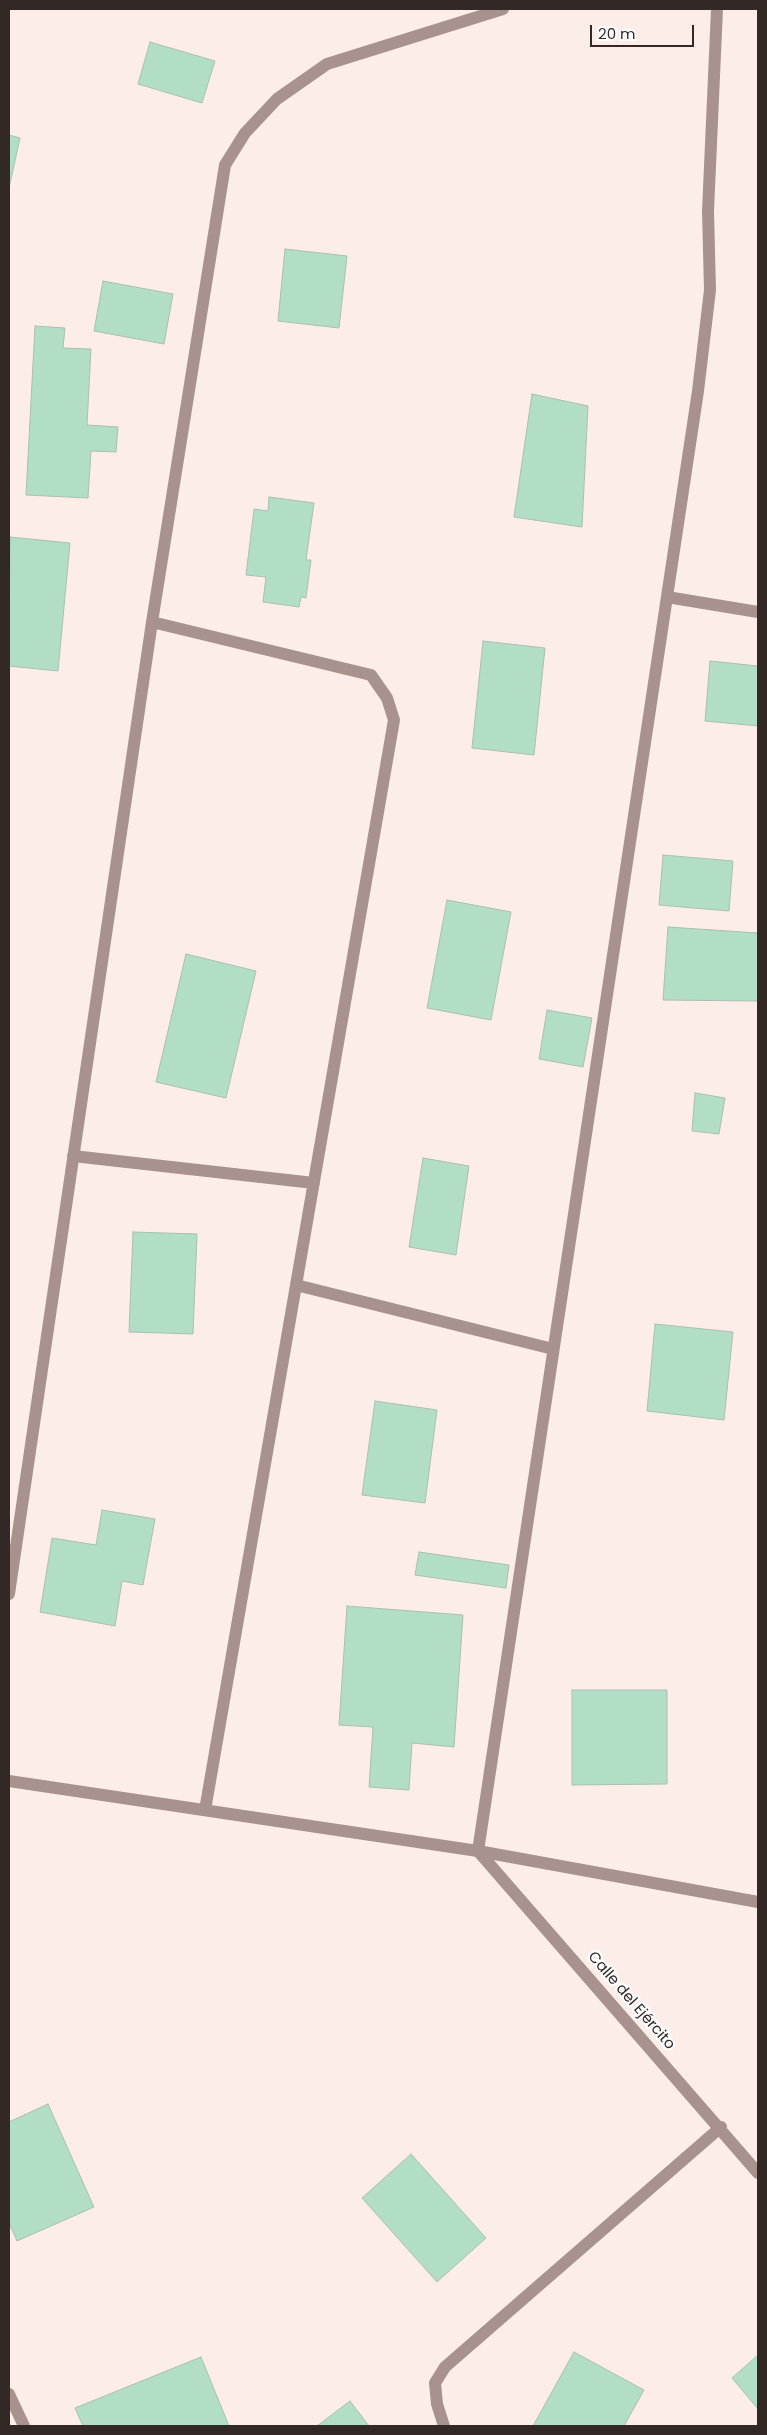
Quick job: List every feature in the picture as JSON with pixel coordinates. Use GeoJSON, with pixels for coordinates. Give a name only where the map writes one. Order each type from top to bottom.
{"type":"FeatureCollection","features":[{"type":"Feature","properties":{"kind":"street"},"geometry":{"type":"LineString","coordinates":[[9,1594],[152,622],[225,165],[245,133],[277,99],[328,64],[503,9]]}},
{"type":"Feature","properties":{"kind":"street"},"geometry":{"type":"LineString","coordinates":[[478,1851],[698,391],[710,290],[708,211],[717,9]]}},
{"type":"Feature","properties":{"kind":"street"},"geometry":{"type":"LineString","coordinates":[[667,597],[758,612]]}},
{"type":"Feature","properties":{"kind":"street"},"geometry":{"type":"LineString","coordinates":[[152,622],[371,675],[387,698],[394,720],[205,1810]]}},
{"type":"Feature","properties":{"kind":"street"},"geometry":{"type":"LineString","coordinates":[[73,1156],[314,1183]]}},
{"type":"Feature","properties":{"kind":"street"},"geometry":{"type":"LineString","coordinates":[[296,1284],[554,1349]]}},
{"type":"Feature","properties":{"kind":"street"},"geometry":{"type":"LineString","coordinates":[[9,1781],[478,1851],[758,1902]]}},
{"type":"Feature","properties":{"kind":"street","name":"Calle del Ejército"},"geometry":{"type":"LineString","coordinates":[[478,1851],[721,2127],[758,2172]]}},
{"type":"Feature","properties":{"kind":"street"},"geometry":{"type":"LineString","coordinates":[[444,2426],[437,2404],[435,2383],[445,2367],[721,2127]]}},
{"type":"Feature","properties":{"kind":"street"},"geometry":{"type":"LineString","coordinates":[[9,2394],[24,2426]]}},
{"type":"Feature","properties":{"kind":"building"},"geometry":{"type":"Polygon","coordinates":[[[150,42],[215,61],[202,103],[138,84],[150,42]]]}},
{"type":"Feature","properties":{"kind":"building"},"geometry":{"type":"Polygon","coordinates":[[[9,135],[20,138],[9,188],[9,135]]]}},
{"type":"Feature","properties":{"kind":"building"},"geometry":{"type":"Polygon","coordinates":[[[285,249],[347,256],[339,328],[278,321],[285,249]]]}},
{"type":"Feature","properties":{"kind":"building"},"geometry":{"type":"Polygon","coordinates":[[[103,281],[173,294],[164,344],[94,331],[103,281]]]}},
{"type":"Feature","properties":{"kind":"building"},"geometry":{"type":"Polygon","coordinates":[[[35,326],[65,328],[63,348],[91,349],[87,425],[118,427],[116,452],[91,451],[88,498],[26,495],[35,326]]]}},
{"type":"Feature","properties":{"kind":"building"},"geometry":{"type":"Polygon","coordinates":[[[532,394],[588,406],[582,527],[514,517],[532,394]]]}},
{"type":"Feature","properties":{"kind":"building"},"geometry":{"type":"Polygon","coordinates":[[[269,497],[314,503],[306,560],[311,560],[306,598],[301,597],[299,607],[263,602],[266,577],[246,575],[254,509],[268,511],[269,497]]]}},
{"type":"Feature","properties":{"kind":"building"},"geometry":{"type":"Polygon","coordinates":[[[10,537],[70,543],[58,671],[9,666],[10,537]]]}},
{"type":"Feature","properties":{"kind":"building"},"geometry":{"type":"Polygon","coordinates":[[[483,641],[545,648],[534,755],[472,748],[483,641]]]}},
{"type":"Feature","properties":{"kind":"building"},"geometry":{"type":"Polygon","coordinates":[[[710,661],[758,666],[758,726],[705,721],[710,661]]]}},
{"type":"Feature","properties":{"kind":"building"},"geometry":{"type":"Polygon","coordinates":[[[663,855],[733,861],[729,911],[659,905],[663,855]]]}},
{"type":"Feature","properties":{"kind":"building"},"geometry":{"type":"Polygon","coordinates":[[[447,900],[511,912],[491,1020],[427,1008],[447,900]]]}},
{"type":"Feature","properties":{"kind":"building"},"geometry":{"type":"Polygon","coordinates":[[[668,927],[758,933],[758,1001],[663,1000],[668,927]]]}},
{"type":"Feature","properties":{"kind":"building"},"geometry":{"type":"Polygon","coordinates":[[[186,954],[256,971],[226,1098],[156,1082],[186,954]]]}},
{"type":"Feature","properties":{"kind":"building"},"geometry":{"type":"Polygon","coordinates":[[[547,1010],[592,1018],[583,1067],[539,1059],[547,1010]]]}},
{"type":"Feature","properties":{"kind":"building"},"geometry":{"type":"Polygon","coordinates":[[[695,1093],[725,1098],[719,1134],[692,1131],[695,1093]]]}},
{"type":"Feature","properties":{"kind":"building"},"geometry":{"type":"Polygon","coordinates":[[[423,1158],[469,1166],[456,1255],[409,1247],[423,1158]]]}},
{"type":"Feature","properties":{"kind":"building"},"geometry":{"type":"Polygon","coordinates":[[[133,1232],[197,1234],[193,1334],[129,1332],[133,1232]]]}},
{"type":"Feature","properties":{"kind":"building"},"geometry":{"type":"Polygon","coordinates":[[[655,1324],[733,1332],[724,1420],[647,1411],[655,1324]]]}},
{"type":"Feature","properties":{"kind":"building"},"geometry":{"type":"Polygon","coordinates":[[[375,1401],[437,1410],[425,1503],[362,1495],[375,1401]]]}},
{"type":"Feature","properties":{"kind":"building"},"geometry":{"type":"Polygon","coordinates":[[[102,1510],[155,1519],[143,1585],[122,1581],[115,1626],[40,1612],[52,1538],[96,1545],[102,1510]]]}},
{"type":"Feature","properties":{"kind":"building"},"geometry":{"type":"Polygon","coordinates":[[[419,1552],[509,1565],[506,1588],[415,1575],[419,1552]]]}},
{"type":"Feature","properties":{"kind":"building"},"geometry":{"type":"Polygon","coordinates":[[[347,1606],[463,1615],[454,1747],[412,1743],[409,1790],[369,1787],[373,1727],[339,1725],[347,1606]]]}},
{"type":"Feature","properties":{"kind":"building"},"geometry":{"type":"Polygon","coordinates":[[[572,1690],[667,1690],[667,1784],[572,1785],[572,1690]]]}},
{"type":"Feature","properties":{"kind":"building"},"geometry":{"type":"Polygon","coordinates":[[[48,2104],[94,2207],[17,2241],[9,2223],[9,2122],[48,2104]]]}},
{"type":"Feature","properties":{"kind":"building"},"geometry":{"type":"Polygon","coordinates":[[[411,2154],[486,2238],[437,2282],[362,2198],[411,2154]]]}},
{"type":"Feature","properties":{"kind":"building"},"geometry":{"type":"Polygon","coordinates":[[[574,2352],[644,2390],[624,2426],[533,2426],[574,2352]]]}},
{"type":"Feature","properties":{"kind":"building"},"geometry":{"type":"Polygon","coordinates":[[[758,2355],[758,2409],[732,2378],[758,2355]]]}},
{"type":"Feature","properties":{"kind":"building"},"geometry":{"type":"Polygon","coordinates":[[[201,2357],[229,2426],[83,2426],[75,2408],[201,2357]]]}},
{"type":"Feature","properties":{"kind":"building"},"geometry":{"type":"Polygon","coordinates":[[[350,2401],[369,2426],[317,2426],[350,2401]]]}}]}
